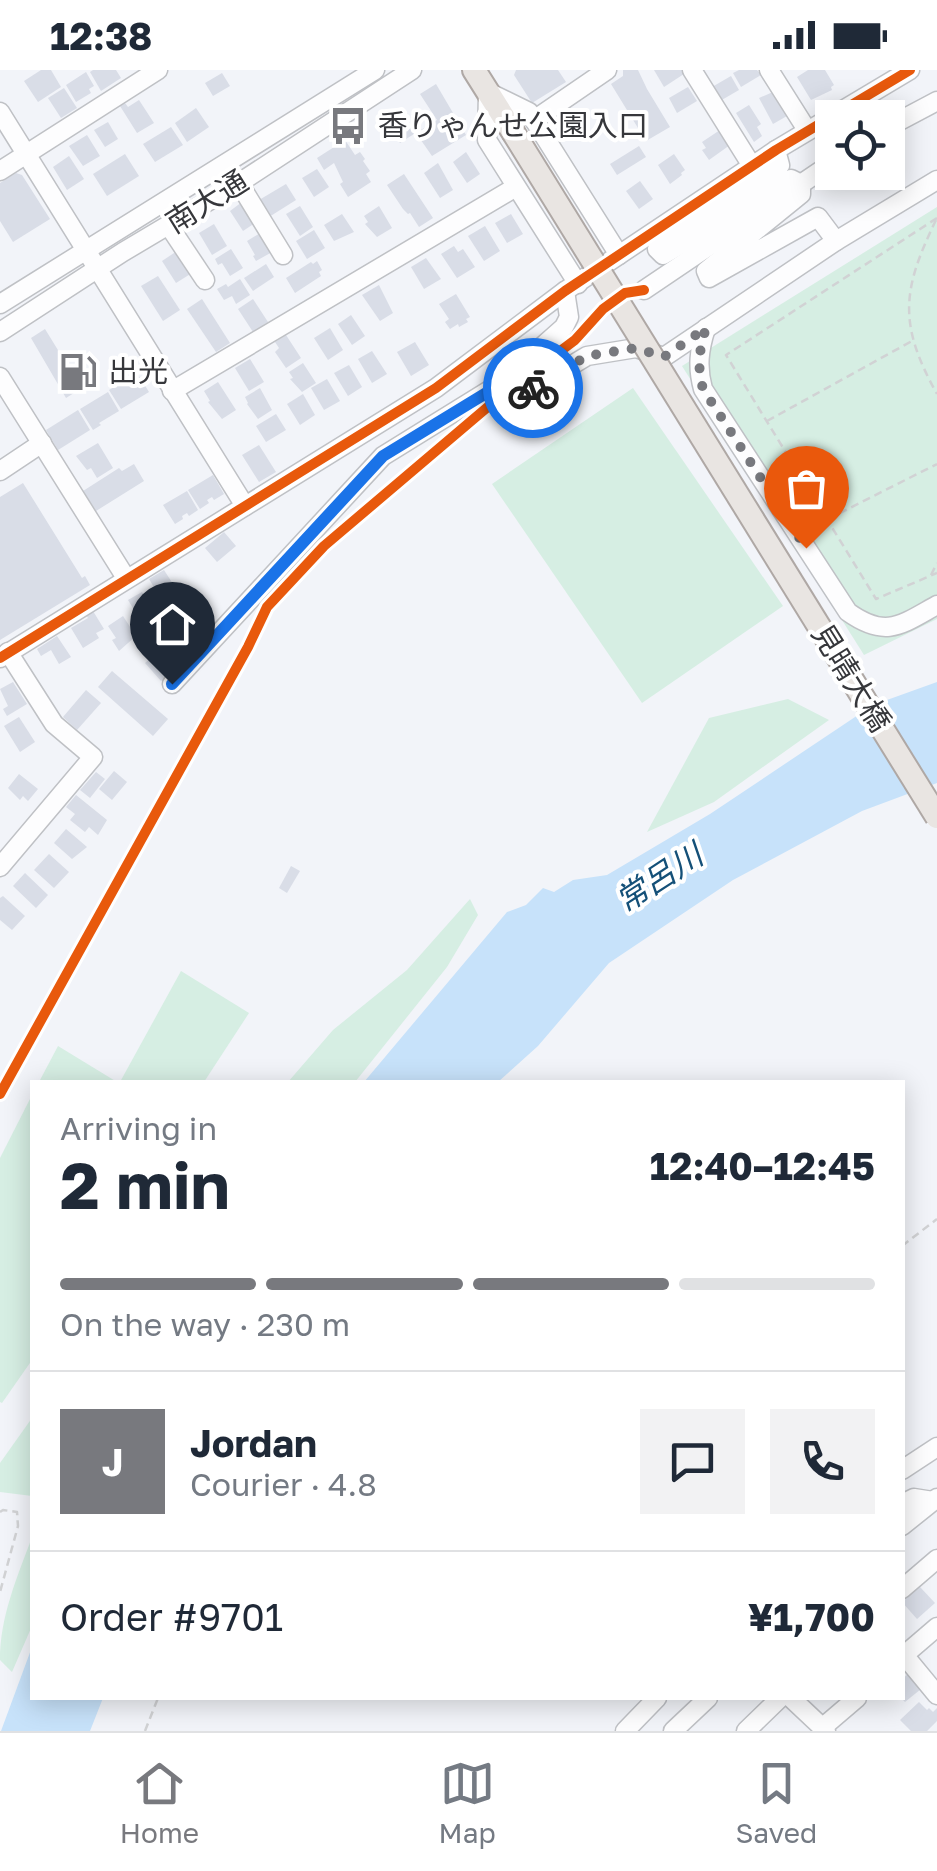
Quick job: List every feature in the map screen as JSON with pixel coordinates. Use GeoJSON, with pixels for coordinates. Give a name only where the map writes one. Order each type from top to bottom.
{"type":"FeatureCollection","features":[{"type":"Feature","properties":{"kind":"main road","name":"見晴大橋"},"geometry":{"type":"LineString","coordinates":[[474,70],[937,816]]}},
{"type":"Feature","properties":{"kind":"street"},"geometry":{"type":"LineString","coordinates":[[0,171],[135,76],[158,70]]}},
{"type":"Feature","properties":{"kind":"street","name":"南大通"},"geometry":{"type":"LineString","coordinates":[[0,304],[375,70]]}},
{"type":"Feature","properties":{"kind":"street","name":"南大通"},"geometry":{"type":"LineString","coordinates":[[0,332],[412,70]]}},
{"type":"Feature","properties":{"kind":"street"},"geometry":{"type":"LineString","coordinates":[[534,120],[607,70]]}},
{"type":"Feature","properties":{"kind":"street"},"geometry":{"type":"LineString","coordinates":[[692,70],[752,166]]}},
{"type":"Feature","properties":{"kind":"street"},"geometry":{"type":"LineString","coordinates":[[768,70],[807,130]]}},
{"type":"Feature","properties":{"kind":"street"},"geometry":{"type":"LineString","coordinates":[[0,866],[93,757],[54,724],[4,655],[436,388],[619,255],[807,130],[910,70]]}},
{"type":"Feature","properties":{"kind":"street"},"geometry":{"type":"LineString","coordinates":[[172,684],[383,456],[501,384],[564,327],[572,288],[487,140],[488,92],[529,112],[619,255]]}},
{"type":"Feature","properties":{"kind":"street"},"geometry":{"type":"LineString","coordinates":[[905,118],[937,100]]}},
{"type":"Feature","properties":{"kind":"street"},"geometry":{"type":"LineString","coordinates":[[0,112],[244,506]]}},
{"type":"Feature","properties":{"kind":"street"},"geometry":{"type":"LineString","coordinates":[[776,150],[780,165],[657,249],[662,255],[791,179],[801,184]]}},
{"type":"Feature","properties":{"kind":"street"},"geometry":{"type":"LineString","coordinates":[[644,290],[815,175]]}},
{"type":"Feature","properties":{"kind":"street"},"geometry":{"type":"LineString","coordinates":[[501,384],[503,394],[516,398],[587,356],[636,348],[664,357],[836,241],[937,180]]}},
{"type":"Feature","properties":{"kind":"street"},"geometry":{"type":"LineString","coordinates":[[239,183],[284,255]]}},
{"type":"Feature","properties":{"kind":"street"},"geometry":{"type":"LineString","coordinates":[[801,184],[802,194],[706,272],[709,278],[818,217],[836,241]]}},
{"type":"Feature","properties":{"kind":"street"},"geometry":{"type":"LineString","coordinates":[[172,391],[516,187]]}},
{"type":"Feature","properties":{"kind":"street"},"geometry":{"type":"LineString","coordinates":[[169,226],[204,280]]}},
{"type":"Feature","properties":{"kind":"street"},"geometry":{"type":"LineString","coordinates":[[706,328],[699,350],[698,372],[703,389],[848,612],[876,626],[895,628],[937,604]]}},
{"type":"Feature","properties":{"kind":"street"},"geometry":{"type":"LineString","coordinates":[[0,377],[126,578]]}},
{"type":"Feature","properties":{"kind":"street"},"geometry":{"type":"LineString","coordinates":[[365,430],[383,456]]}},
{"type":"Feature","properties":{"kind":"street"},"geometry":{"type":"LineString","coordinates":[[0,471],[42,444]]}},
{"type":"Feature","properties":{"kind":"street"},"geometry":{"type":"LineString","coordinates":[[905,1468],[937,1446]]}},
{"type":"Feature","properties":{"kind":"street"},"geometry":{"type":"LineString","coordinates":[[905,1502],[914,1498],[935,1499]]}},
{"type":"Feature","properties":{"kind":"street"},"geometry":{"type":"LineString","coordinates":[[905,1524],[935,1499]]}},
{"type":"Feature","properties":{"kind":"street"},"geometry":{"type":"LineString","coordinates":[[905,1586],[937,1559]]}},
{"type":"Feature","properties":{"kind":"street"},"geometry":{"type":"LineString","coordinates":[[905,1655],[937,1626]]}},
{"type":"Feature","properties":{"kind":"street"},"geometry":{"type":"LineString","coordinates":[[905,1657],[937,1695]]}},
{"type":"Feature","properties":{"kind":"street"},"geometry":{"type":"LineString","coordinates":[[625,1731],[655,1700]]}},
{"type":"Feature","properties":{"kind":"street"},"geometry":{"type":"LineString","coordinates":[[673,1731],[706,1700]]}},
{"type":"Feature","properties":{"kind":"street"},"geometry":{"type":"LineString","coordinates":[[746,1731],[778,1700]]}},
{"type":"Feature","properties":{"kind":"street"},"geometry":{"type":"LineString","coordinates":[[793,1700],[825,1729],[855,1700]]}},
{"type":"Feature","properties":{"kind":"path"},"geometry":{"type":"LineString","coordinates":[[937,218],[911,280],[909,320],[924,370],[937,394]]}},
{"type":"Feature","properties":{"kind":"path"},"geometry":{"type":"LineString","coordinates":[[937,218],[726,354],[876,598],[937,573]]}},
{"type":"Feature","properties":{"kind":"path"},"geometry":{"type":"LineString","coordinates":[[767,421],[913,340]]}},
{"type":"Feature","properties":{"kind":"path"},"geometry":{"type":"LineString","coordinates":[[828,519],[937,464]]}},
{"type":"Feature","properties":{"kind":"path"},"geometry":{"type":"LineString","coordinates":[[930,576],[937,562]]}},
{"type":"Feature","properties":{"kind":"path"},"geometry":{"type":"LineString","coordinates":[[905,1244],[937,1219]]}},
{"type":"Feature","properties":{"kind":"path"},"geometry":{"type":"LineString","coordinates":[[0,1512],[17,1512],[18,1526],[0,1592]]}},
{"type":"Feature","properties":{"kind":"path"},"geometry":{"type":"LineString","coordinates":[[145,1731],[157,1700]]}},
{"type":"Feature","properties":{"kind":"green space"},"geometry":{"type":"Polygon","coordinates":[[[937,207],[937,619],[864,655],[682,366],[937,207]]]}},
{"type":"Feature","properties":{"kind":"green space"},"geometry":{"type":"Polygon","coordinates":[[[633,388],[783,606],[642,703],[492,484],[633,388]]]}},
{"type":"Feature","properties":{"kind":"green space"},"geometry":{"type":"Polygon","coordinates":[[[788,699],[829,720],[714,802],[647,832],[709,718],[788,699]]]}},
{"type":"Feature","properties":{"kind":"green space"},"geometry":{"type":"Polygon","coordinates":[[[470,899],[478,915],[447,967],[357,1080],[290,1080],[333,1030],[407,970],[470,899]]]}},
{"type":"Feature","properties":{"kind":"green space"},"geometry":{"type":"Polygon","coordinates":[[[181,971],[249,1013],[205,1080],[121,1080],[181,971]]]}},
{"type":"Feature","properties":{"kind":"green space"},"geometry":{"type":"Polygon","coordinates":[[[58,1046],[114,1080],[40,1080],[58,1046]]]}},
{"type":"Feature","properties":{"kind":"green space"},"geometry":{"type":"Polygon","coordinates":[[[30,1099],[30,1363],[2,1403],[0,1402],[0,1158],[30,1099]]]}},
{"type":"Feature","properties":{"kind":"green space"},"geometry":{"type":"Polygon","coordinates":[[[30,1421],[30,1496],[0,1492],[0,1463],[30,1421]]]}},
{"type":"Feature","properties":{"kind":"green space"},"geometry":{"type":"Polygon","coordinates":[[[30,1542],[30,1631],[12,1672],[0,1660],[10,1597],[30,1542]]]}},
{"type":"Feature","properties":{"kind":"water","name":"常呂川"},"geometry":{"type":"Polygon","coordinates":[[[937,682],[937,783],[862,811],[733,880],[609,963],[538,1046],[500,1080],[366,1080],[507,912],[526,905],[543,888],[554,892],[573,880],[607,875],[710,814],[873,705],[937,682]]]}},
{"type":"Feature","properties":{"kind":"water"},"geometry":{"type":"Polygon","coordinates":[[[30,1652],[30,1700],[102,1700],[90,1731],[1,1731],[30,1652]]]}},
{"type":"Feature","properties":{"kind":"building"},"geometry":{"type":"Polygon","coordinates":[[[41,70],[51,70],[61,87],[38,102],[24,81],[41,70]]]}},
{"type":"Feature","properties":{"kind":"building"},"geometry":{"type":"Polygon","coordinates":[[[116,70],[121,78],[101,91],[90,72],[116,70]]]}},
{"type":"Feature","properties":{"kind":"building"},"geometry":{"type":"Polygon","coordinates":[[[516,70],[558,70],[566,82],[532,103],[514,75],[516,70]]]}},
{"type":"Feature","properties":{"kind":"building"},"geometry":{"type":"Polygon","coordinates":[[[623,70],[638,70],[670,127],[646,141],[611,84],[623,76],[623,70]]]}},
{"type":"Feature","properties":{"kind":"building"},"geometry":{"type":"Polygon","coordinates":[[[654,70],[686,70],[687,72],[664,87],[654,70]]]}},
{"type":"Feature","properties":{"kind":"building"},"geometry":{"type":"Polygon","coordinates":[[[757,70],[761,75],[741,87],[733,73],[757,70]]]}},
{"type":"Feature","properties":{"kind":"building"},"geometry":{"type":"Polygon","coordinates":[[[808,70],[825,70],[834,85],[832,90],[811,100],[797,77],[808,70]]]}},
{"type":"Feature","properties":{"kind":"building"},"geometry":{"type":"Polygon","coordinates":[[[86,72],[94,86],[89,89],[91,93],[76,102],[66,85],[86,72]]]}},
{"type":"Feature","properties":{"kind":"building"},"geometry":{"type":"Polygon","coordinates":[[[222,73],[230,86],[213,96],[205,83],[222,73]]]}},
{"type":"Feature","properties":{"kind":"building"},"geometry":{"type":"Polygon","coordinates":[[[731,76],[739,90],[720,101],[712,87],[731,76]]]}},
{"type":"Feature","properties":{"kind":"building"},"geometry":{"type":"Polygon","coordinates":[[[436,84],[466,135],[432,156],[416,133],[437,120],[420,94],[436,84]]]}},
{"type":"Feature","properties":{"kind":"building"},"geometry":{"type":"Polygon","coordinates":[[[688,87],[697,101],[677,113],[669,98],[688,87]]]}},
{"type":"Feature","properties":{"kind":"building"},"geometry":{"type":"Polygon","coordinates":[[[64,88],[77,108],[61,118],[48,98],[64,88]]]}},
{"type":"Feature","properties":{"kind":"building"},"geometry":{"type":"Polygon","coordinates":[[[773,92],[787,116],[773,124],[759,98],[773,92]]]}},
{"type":"Feature","properties":{"kind":"building"},"geometry":{"type":"Polygon","coordinates":[[[139,100],[154,123],[137,133],[120,106],[125,103],[128,107],[139,100]]]}},
{"type":"Feature","properties":{"kind":"building"},"geometry":{"type":"Polygon","coordinates":[[[749,105],[761,124],[757,127],[762,136],[754,142],[736,113],[749,105]]]}},
{"type":"Feature","properties":{"kind":"building"},"geometry":{"type":"Polygon","coordinates":[[[196,108],[209,127],[187,142],[175,123],[196,108]]]}},
{"type":"Feature","properties":{"kind":"building"},"geometry":{"type":"Polygon","coordinates":[[[403,116],[414,134],[400,143],[388,125],[403,116]]]}},
{"type":"Feature","properties":{"kind":"building"},"geometry":{"type":"Polygon","coordinates":[[[108,122],[118,139],[105,147],[94,130],[108,122]]]}},
{"type":"Feature","properties":{"kind":"building"},"geometry":{"type":"Polygon","coordinates":[[[171,127],[183,145],[155,162],[143,144],[171,127]]]}},
{"type":"Feature","properties":{"kind":"building"},"geometry":{"type":"Polygon","coordinates":[[[720,130],[730,145],[709,160],[702,142],[720,130]]]}},
{"type":"Feature","properties":{"kind":"building"},"geometry":{"type":"Polygon","coordinates":[[[87,135],[100,156],[83,166],[69,146],[87,135]]]}},
{"type":"Feature","properties":{"kind":"building"},"geometry":{"type":"Polygon","coordinates":[[[345,140],[355,155],[360,152],[365,159],[371,182],[348,197],[334,163],[324,170],[317,158],[345,140]]]}},
{"type":"Feature","properties":{"kind":"building"},"geometry":{"type":"Polygon","coordinates":[[[639,146],[646,157],[617,175],[610,164],[639,146]]]}},
{"type":"Feature","properties":{"kind":"building"},"geometry":{"type":"Polygon","coordinates":[[[466,152],[480,174],[467,183],[453,162],[466,152]]]}},
{"type":"Feature","properties":{"kind":"building"},"geometry":{"type":"Polygon","coordinates":[[[125,154],[139,176],[107,196],[93,174],[125,154]]]}},
{"type":"Feature","properties":{"kind":"building"},"geometry":{"type":"Polygon","coordinates":[[[674,154],[685,170],[670,184],[658,165],[674,154]]]}},
{"type":"Feature","properties":{"kind":"building"},"geometry":{"type":"Polygon","coordinates":[[[69,156],[84,179],[67,190],[53,167],[69,156]]]}},
{"type":"Feature","properties":{"kind":"building"},"geometry":{"type":"Polygon","coordinates":[[[438,163],[453,190],[440,198],[424,173],[438,163]]]}},
{"type":"Feature","properties":{"kind":"building"},"geometry":{"type":"Polygon","coordinates":[[[317,169],[329,187],[314,197],[302,178],[317,169]]]}},
{"type":"Feature","properties":{"kind":"building"},"geometry":{"type":"Polygon","coordinates":[[[16,173],[22,175],[50,219],[13,242],[0,221],[0,183],[16,173]]]}},
{"type":"Feature","properties":{"kind":"building"},"geometry":{"type":"Polygon","coordinates":[[[404,174],[433,218],[419,227],[387,185],[404,174]]]}},
{"type":"Feature","properties":{"kind":"building"},"geometry":{"type":"Polygon","coordinates":[[[640,181],[653,199],[639,209],[626,191],[640,181]]]}},
{"type":"Feature","properties":{"kind":"building"},"geometry":{"type":"Polygon","coordinates":[[[286,184],[296,200],[269,217],[259,200],[286,184]]]}},
{"type":"Feature","properties":{"kind":"building"},"geometry":{"type":"Polygon","coordinates":[[[242,202],[255,223],[243,231],[230,211],[242,202]]]}},
{"type":"Feature","properties":{"kind":"building"},"geometry":{"type":"Polygon","coordinates":[[[300,206],[313,227],[300,236],[286,214],[300,206]]]}},
{"type":"Feature","properties":{"kind":"building"},"geometry":{"type":"Polygon","coordinates":[[[379,206],[392,228],[377,237],[365,224],[368,222],[364,216],[379,206]]]}},
{"type":"Feature","properties":{"kind":"building"},"geometry":{"type":"Polygon","coordinates":[[[342,214],[354,232],[334,241],[324,225],[342,214]]]}},
{"type":"Feature","properties":{"kind":"building"},"geometry":{"type":"Polygon","coordinates":[[[511,214],[523,234],[507,243],[495,223],[511,214]]]}},
{"type":"Feature","properties":{"kind":"building"},"geometry":{"type":"Polygon","coordinates":[[[214,224],[227,246],[212,255],[199,233],[214,224]]]}},
{"type":"Feature","properties":{"kind":"building"},"geometry":{"type":"Polygon","coordinates":[[[485,226],[500,251],[484,261],[468,236],[485,226]]]}},
{"type":"Feature","properties":{"kind":"building"},"geometry":{"type":"Polygon","coordinates":[[[314,230],[325,248],[307,259],[296,241],[314,230]]]}},
{"type":"Feature","properties":{"kind":"building"},"geometry":{"type":"Polygon","coordinates":[[[262,232],[274,251],[256,261],[247,241],[262,232]]]}},
{"type":"Feature","properties":{"kind":"building"},"geometry":{"type":"Polygon","coordinates":[[[454,246],[458,252],[463,249],[475,267],[457,278],[441,254],[454,246]]]}},
{"type":"Feature","properties":{"kind":"building"},"geometry":{"type":"Polygon","coordinates":[[[231,249],[243,268],[230,276],[215,259],[231,249]]]}},
{"type":"Feature","properties":{"kind":"building"},"geometry":{"type":"Polygon","coordinates":[[[177,251],[192,273],[176,283],[162,261],[177,251]]]}},
{"type":"Feature","properties":{"kind":"building"},"geometry":{"type":"Polygon","coordinates":[[[426,258],[441,279],[424,289],[411,267],[426,258]]]}},
{"type":"Feature","properties":{"kind":"building"},"geometry":{"type":"Polygon","coordinates":[[[317,261],[321,276],[295,293],[286,278],[317,261]]]}},
{"type":"Feature","properties":{"kind":"building"},"geometry":{"type":"Polygon","coordinates":[[[266,264],[274,277],[253,291],[244,278],[266,264]]]}},
{"type":"Feature","properties":{"kind":"building"},"geometry":{"type":"Polygon","coordinates":[[[158,276],[180,310],[163,321],[141,286],[158,276]]]}},
{"type":"Feature","properties":{"kind":"building"},"geometry":{"type":"Polygon","coordinates":[[[240,279],[250,295],[236,304],[232,296],[224,300],[217,289],[240,279]]]}},
{"type":"Feature","properties":{"kind":"building"},"geometry":{"type":"Polygon","coordinates":[[[379,285],[393,313],[380,321],[362,295],[379,285]]]}},
{"type":"Feature","properties":{"kind":"building"},"geometry":{"type":"Polygon","coordinates":[[[456,294],[470,317],[468,322],[450,329],[445,322],[449,319],[439,304],[456,294]]]}},
{"type":"Feature","properties":{"kind":"building"},"geometry":{"type":"Polygon","coordinates":[[[202,299],[230,343],[216,352],[187,309],[202,299]]]}},
{"type":"Feature","properties":{"kind":"building"},"geometry":{"type":"Polygon","coordinates":[[[253,299],[268,322],[253,332],[238,309],[253,299]]]}},
{"type":"Feature","properties":{"kind":"building"},"geometry":{"type":"Polygon","coordinates":[[[351,315],[365,336],[352,345],[338,324],[351,315]]]}},
{"type":"Feature","properties":{"kind":"building"},"geometry":{"type":"Polygon","coordinates":[[[330,328],[343,350],[328,360],[314,338],[330,328]]]}},
{"type":"Feature","properties":{"kind":"building"},"geometry":{"type":"Polygon","coordinates":[[[45,329],[77,381],[87,378],[90,383],[66,398],[31,338],[45,329]]]}},
{"type":"Feature","properties":{"kind":"building"},"geometry":{"type":"Polygon","coordinates":[[[286,335],[301,358],[286,368],[275,352],[279,348],[275,342],[286,335]]]}},
{"type":"Feature","properties":{"kind":"building"},"geometry":{"type":"Polygon","coordinates":[[[415,342],[429,365],[411,376],[397,352],[415,342]]]}},
{"type":"Feature","properties":{"kind":"building"},"geometry":{"type":"Polygon","coordinates":[[[372,351],[387,374],[372,383],[358,359],[372,351]]]}},
{"type":"Feature","properties":{"kind":"building"},"geometry":{"type":"Polygon","coordinates":[[[250,359],[264,382],[249,391],[235,368],[250,359]]]}},
{"type":"Feature","properties":{"kind":"building"},"geometry":{"type":"Polygon","coordinates":[[[303,363],[316,383],[302,392],[289,372],[303,363]]]}},
{"type":"Feature","properties":{"kind":"building"},"geometry":{"type":"Polygon","coordinates":[[[349,365],[362,387],[348,396],[334,373],[349,365]]]}},
{"type":"Feature","properties":{"kind":"building"},"geometry":{"type":"Polygon","coordinates":[[[137,373],[149,392],[121,409],[109,390],[137,373]]]}},
{"type":"Feature","properties":{"kind":"building"},"geometry":{"type":"Polygon","coordinates":[[[327,379],[340,401],[324,410],[311,388],[327,379]]]}},
{"type":"Feature","properties":{"kind":"building"},"geometry":{"type":"Polygon","coordinates":[[[218,382],[236,410],[222,419],[204,391],[218,382]]]}},
{"type":"Feature","properties":{"kind":"building"},"geometry":{"type":"Polygon","coordinates":[[[260,388],[272,410],[258,419],[245,397],[260,388]]]}},
{"type":"Feature","properties":{"kind":"building"},"geometry":{"type":"Polygon","coordinates":[[[108,392],[119,411],[93,430],[80,409],[108,392]]]}},
{"type":"Feature","properties":{"kind":"building"},"geometry":{"type":"Polygon","coordinates":[[[303,394],[315,415],[300,425],[287,404],[303,394]]]}},
{"type":"Feature","properties":{"kind":"building"},"geometry":{"type":"Polygon","coordinates":[[[78,410],[90,430],[58,450],[46,430],[78,410]]]}},
{"type":"Feature","properties":{"kind":"building"},"geometry":{"type":"Polygon","coordinates":[[[276,414],[286,430],[266,442],[256,426],[276,414]]]}},
{"type":"Feature","properties":{"kind":"building"},"geometry":{"type":"Polygon","coordinates":[[[98,443],[113,468],[97,478],[76,456],[98,443]]]}},
{"type":"Feature","properties":{"kind":"building"},"geometry":{"type":"Polygon","coordinates":[[[259,445],[276,472],[259,482],[242,455],[259,445]]]}},
{"type":"Feature","properties":{"kind":"building"},"geometry":{"type":"Polygon","coordinates":[[[134,464],[144,481],[96,511],[83,491],[119,468],[122,471],[134,464]]]}},
{"type":"Feature","properties":{"kind":"building"},"geometry":{"type":"Polygon","coordinates":[[[213,475],[224,494],[207,500],[209,503],[200,509],[188,490],[213,475]]]}},
{"type":"Feature","properties":{"kind":"building"},"geometry":{"type":"Polygon","coordinates":[[[23,483],[90,585],[0,640],[0,497],[23,483]]]}},
{"type":"Feature","properties":{"kind":"building"},"geometry":{"type":"Polygon","coordinates":[[[187,491],[198,510],[182,516],[175,524],[163,505],[187,491]]]}},
{"type":"Feature","properties":{"kind":"building"},"geometry":{"type":"Polygon","coordinates":[[[224,532],[236,546],[217,562],[205,548],[224,532]]]}},
{"type":"Feature","properties":{"kind":"building"},"geometry":{"type":"Polygon","coordinates":[[[164,570],[183,592],[164,604],[149,579],[164,570]]]}},
{"type":"Feature","properties":{"kind":"building"},"geometry":{"type":"Polygon","coordinates":[[[142,592],[159,617],[144,626],[128,600],[142,592]]]}},
{"type":"Feature","properties":{"kind":"building"},"geometry":{"type":"Polygon","coordinates":[[[93,611],[104,629],[96,633],[99,638],[83,648],[71,628],[93,611]]]}},
{"type":"Feature","properties":{"kind":"building"},"geometry":{"type":"Polygon","coordinates":[[[123,616],[136,636],[119,651],[108,626],[123,616]]]}},
{"type":"Feature","properties":{"kind":"building"},"geometry":{"type":"Polygon","coordinates":[[[187,627],[203,645],[161,681],[145,663],[187,627]]]}},
{"type":"Feature","properties":{"kind":"building"},"geometry":{"type":"Polygon","coordinates":[[[57,636],[71,657],[59,664],[51,650],[41,656],[37,649],[57,636]]]}},
{"type":"Feature","properties":{"kind":"building"},"geometry":{"type":"Polygon","coordinates":[[[112,671],[168,719],[153,736],[98,687],[112,671]]]}},
{"type":"Feature","properties":{"kind":"building"},"geometry":{"type":"Polygon","coordinates":[[[13,682],[27,704],[7,716],[3,709],[8,706],[0,689],[13,682]]]}},
{"type":"Feature","properties":{"kind":"building"},"geometry":{"type":"Polygon","coordinates":[[[86,690],[101,703],[77,730],[63,717],[86,690]]]}},
{"type":"Feature","properties":{"kind":"building"},"geometry":{"type":"Polygon","coordinates":[[[19,717],[35,742],[20,752],[4,726],[19,717]]]}},
{"type":"Feature","properties":{"kind":"building"},"geometry":{"type":"Polygon","coordinates":[[[114,771],[127,782],[112,800],[99,789],[114,771]]]}},
{"type":"Feature","properties":{"kind":"building"},"geometry":{"type":"Polygon","coordinates":[[[96,772],[105,779],[90,798],[80,790],[96,772]]]}},
{"type":"Feature","properties":{"kind":"building"},"geometry":{"type":"Polygon","coordinates":[[[19,774],[38,789],[28,801],[23,796],[20,800],[8,788],[19,774]]]}},
{"type":"Feature","properties":{"kind":"building"},"geometry":{"type":"Polygon","coordinates":[[[76,795],[107,820],[98,835],[89,827],[85,832],[70,820],[75,814],[66,807],[76,795]]]}},
{"type":"Feature","properties":{"kind":"building"},"geometry":{"type":"Polygon","coordinates":[[[66,829],[87,847],[72,859],[54,843],[66,829]]]}},
{"type":"Feature","properties":{"kind":"building"},"geometry":{"type":"Polygon","coordinates":[[[49,854],[69,872],[54,888],[34,870],[49,854]]]}},
{"type":"Feature","properties":{"kind":"building"},"geometry":{"type":"Polygon","coordinates":[[[291,866],[300,871],[287,893],[279,888],[291,866]]]}},
{"type":"Feature","properties":{"kind":"building"},"geometry":{"type":"Polygon","coordinates":[[[25,873],[48,895],[36,908],[13,886],[25,873]]]}},
{"type":"Feature","properties":{"kind":"building"},"geometry":{"type":"Polygon","coordinates":[[[3,896],[25,916],[12,930],[0,920],[3,896]]]}},
{"type":"Feature","properties":{"kind":"building"},"geometry":{"type":"Polygon","coordinates":[[[920,1587],[935,1603],[917,1619],[905,1605],[905,1600],[920,1587]]]}},
{"type":"Feature","properties":{"kind":"building"},"geometry":{"type":"Polygon","coordinates":[[[908,1674],[921,1689],[905,1702],[903,1700],[908,1674]]]}},
{"type":"Feature","properties":{"kind":"building"},"geometry":{"type":"Polygon","coordinates":[[[919,1702],[933,1712],[937,1708],[937,1721],[927,1731],[911,1731],[900,1720],[919,1702]]]}},
{"type":"Feature","properties":{"kind":"cycle path"},"geometry":{"type":"LineString","coordinates":[[0,658],[436,388],[565,291],[776,150],[910,70]]}},
{"type":"Feature","properties":{"kind":"cycle path"},"geometry":{"type":"LineString","coordinates":[[0,1094],[267,607],[324,546],[503,394],[575,340],[603,309],[625,293],[644,290]]}},
{"type":"Feature","properties":{"kind":"way so far"},"geometry":{"type":"LineString","coordinates":[[533,388],[587,356],[636,348],[664,357],[706,328],[699,350],[698,372],[703,389],[806,548]]}},
{"type":"Feature","properties":{"kind":"place","name":"香りゃんせ公園入口"},"geometry":{"type":"Point","coordinates":[348,126]}},
{"type":"Feature","properties":{"kind":"place","name":"出光"},"geometry":{"type":"Point","coordinates":[78,372]}},
{"type":"Feature","properties":{"kind":"route"},"geometry":{"type":"LineString","coordinates":[[172,684],[383,456],[501,384],[503,394],[516,398],[533,388]]}}]}
